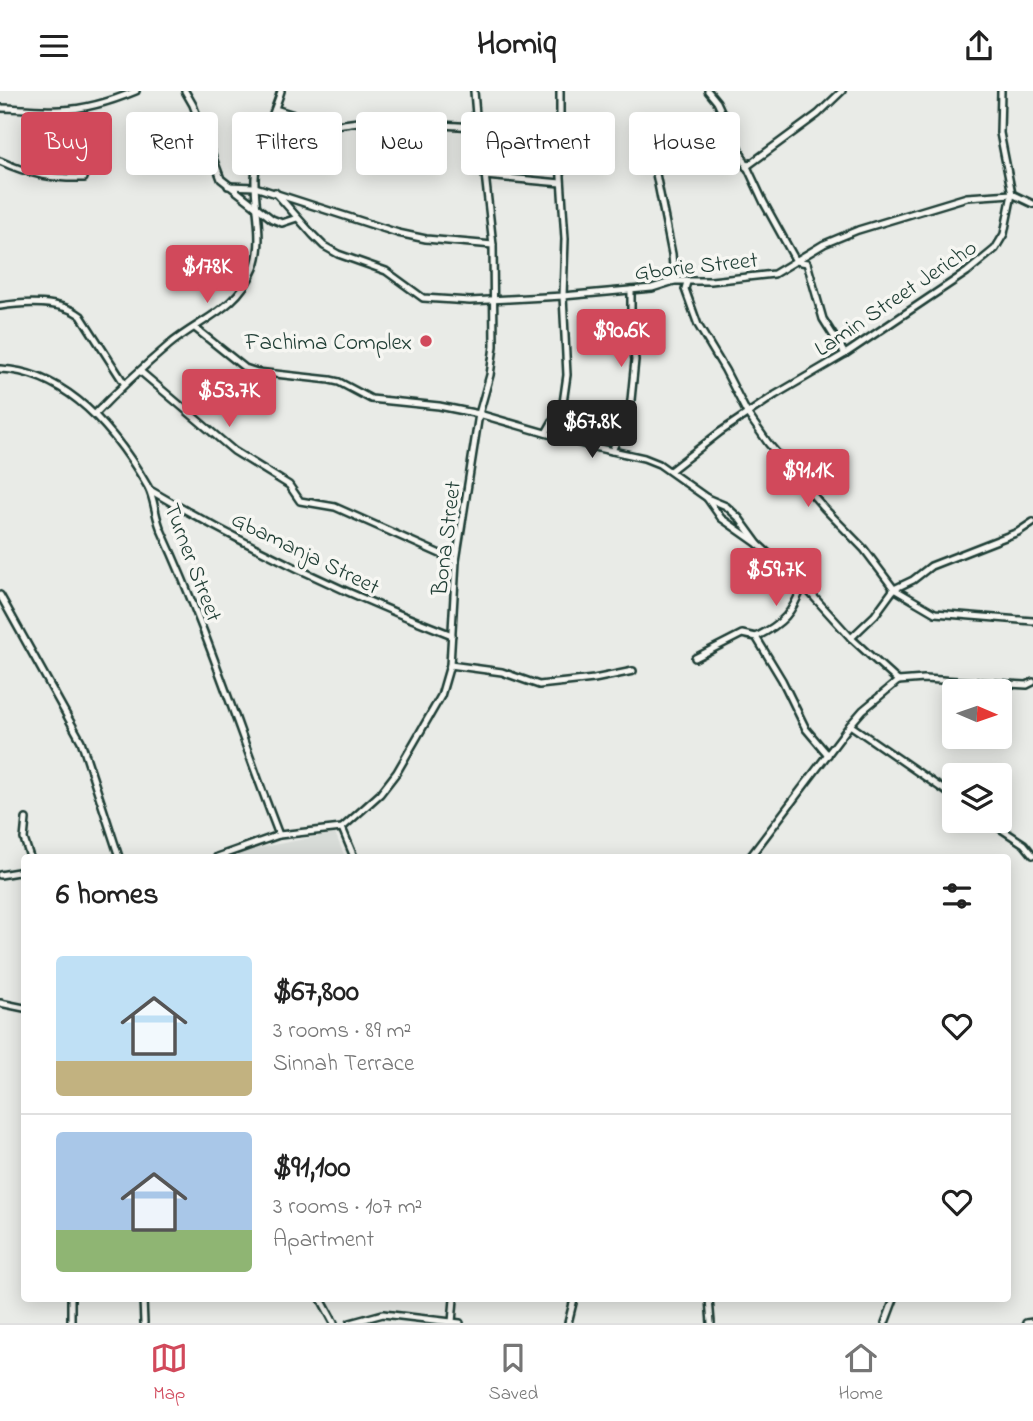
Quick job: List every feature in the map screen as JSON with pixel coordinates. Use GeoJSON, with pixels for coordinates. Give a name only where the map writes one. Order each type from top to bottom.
{"type":"FeatureCollection","features":[{"type":"Feature","properties":{"kind":"street"},"geometry":{"type":"LineString","coordinates":[[0,109],[80,109],[136,91]]}},
{"type":"Feature","properties":{"kind":"street"},"geometry":{"type":"LineString","coordinates":[[185,91],[193,105],[216,172],[228,186],[272,219],[282,223],[297,218]]}},
{"type":"Feature","properties":{"kind":"street"},"geometry":{"type":"LineString","coordinates":[[95,414],[124,383],[141,372],[170,344],[219,313],[247,281],[257,254],[257,162],[281,91]]}},
{"type":"Feature","properties":{"kind":"street","name":"Bona Street"},"geometry":{"type":"LineString","coordinates":[[474,91],[476,112]]}},
{"type":"Feature","properties":{"kind":"street"},"geometry":{"type":"LineString","coordinates":[[546,433],[558,415],[566,390],[562,296],[565,239],[558,131],[560,91]]}},
{"type":"Feature","properties":{"kind":"street"},"geometry":{"type":"LineString","coordinates":[[708,91],[717,102],[746,167],[796,261],[807,263],[823,319],[845,354]]}},
{"type":"Feature","properties":{"kind":"street"},"geometry":{"type":"LineString","coordinates":[[746,167],[818,114],[842,91]]}},
{"type":"Feature","properties":{"kind":"street","name":"Lamin Street Jericho"},"geometry":{"type":"LineString","coordinates":[[670,471],[747,413],[845,354],[987,258],[1004,234],[1012,194],[1000,133],[1001,91]]}},
{"type":"Feature","properties":{"kind":"street"},"geometry":{"type":"LineString","coordinates":[[275,109],[328,126],[366,121],[461,126]]}},
{"type":"Feature","properties":{"kind":"street"},"geometry":{"type":"LineString","coordinates":[[0,161],[43,177],[84,178]]}},
{"type":"Feature","properties":{"kind":"street"},"geometry":{"type":"LineString","coordinates":[[656,175],[672,254],[674,281]]}},
{"type":"Feature","properties":{"kind":"street"},"geometry":{"type":"LineString","coordinates":[[485,176],[561,183]]}},
{"type":"Feature","properties":{"kind":"street","name":"Bona Street"},"geometry":{"type":"LineString","coordinates":[[342,828],[380,795],[397,772],[424,730],[441,696],[450,665],[456,561],[479,414],[490,375],[494,346],[493,245],[485,176]]}},
{"type":"Feature","properties":{"kind":"street"},"geometry":{"type":"LineString","coordinates":[[228,186],[255,187],[275,192],[398,233],[426,239],[493,245]]}},
{"type":"Feature","properties":{"kind":"street","name":"Gborie Street"},"geometry":{"type":"LineString","coordinates":[[275,192],[324,246],[338,254],[386,271],[423,298],[470,301],[631,290],[652,288],[674,281],[774,274],[824,244],[858,230],[967,197],[1012,194]]}},
{"type":"Feature","properties":{"kind":"street"},"geometry":{"type":"LineString","coordinates":[[1012,194],[1033,204]]}},
{"type":"Feature","properties":{"kind":"street"},"geometry":{"type":"LineString","coordinates":[[687,282],[685,289],[698,325],[747,413],[768,443],[824,508],[864,549],[894,589],[935,613],[1033,621]]}},
{"type":"Feature","properties":{"kind":"street"},"geometry":{"type":"LineString","coordinates":[[612,451],[628,420],[630,410],[635,360],[631,328],[631,290]]}},
{"type":"Feature","properties":{"kind":"street"},"geometry":{"type":"LineString","coordinates":[[0,306],[40,305],[72,309],[80,316],[124,383]]}},
{"type":"Feature","properties":{"kind":"street"},"geometry":{"type":"LineString","coordinates":[[195,328],[246,368],[257,372],[340,382],[371,399],[439,406],[479,414],[644,458],[670,471],[707,498],[732,510],[758,544]]}},
{"type":"Feature","properties":{"kind":"street","name":"Turner Street"},"geometry":{"type":"LineString","coordinates":[[0,369],[19,371],[50,383],[95,414],[117,440],[150,490],[155,516],[279,835]]}},
{"type":"Feature","properties":{"kind":"street"},"geometry":{"type":"LineString","coordinates":[[141,372],[234,451],[289,485],[300,501],[335,507],[456,561]]}},
{"type":"Feature","properties":{"kind":"street","name":"Gbamanja Street"},"geometry":{"type":"LineString","coordinates":[[150,490],[227,534],[310,575],[382,609],[452,635]]}},
{"type":"Feature","properties":{"kind":"street"},"geometry":{"type":"LineString","coordinates":[[707,498],[721,518],[758,544],[803,585],[851,638],[898,681]]}},
{"type":"Feature","properties":{"kind":"street"},"geometry":{"type":"LineString","coordinates":[[851,638],[875,615],[894,589],[914,580],[931,566],[1018,532],[1033,523]]}},
{"type":"Feature","properties":{"kind":"street"},"geometry":{"type":"LineString","coordinates":[[695,658],[742,634],[757,637],[781,624],[795,604],[803,585]]}},
{"type":"Feature","properties":{"kind":"street"},"geometry":{"type":"LineString","coordinates":[[0,595],[81,741],[118,854]]}},
{"type":"Feature","properties":{"kind":"street"},"geometry":{"type":"LineString","coordinates":[[757,637],[806,729],[828,755]]}},
{"type":"Feature","properties":{"kind":"street"},"geometry":{"type":"LineString","coordinates":[[450,665],[502,673],[540,685],[634,671]]}},
{"type":"Feature","properties":{"kind":"street"},"geometry":{"type":"LineString","coordinates":[[752,854],[850,725],[898,681],[924,679],[1031,685]]}},
{"type":"Feature","properties":{"kind":"street"},"geometry":{"type":"LineString","coordinates":[[850,725],[942,789]]}},
{"type":"Feature","properties":{"kind":"street"},"geometry":{"type":"LineString","coordinates":[[26,819],[24,839],[29,854]]}},
{"type":"Feature","properties":{"kind":"street"},"geometry":{"type":"LineString","coordinates":[[225,854],[279,835],[342,828],[353,854]]}},
{"type":"Feature","properties":{"kind":"street"},"geometry":{"type":"LineString","coordinates":[[1007,833],[1024,844],[1033,855]]}},
{"type":"Feature","properties":{"kind":"street"},"geometry":{"type":"LineString","coordinates":[[0,875],[21,872]]}},
{"type":"Feature","properties":{"kind":"street"},"geometry":{"type":"LineString","coordinates":[[0,1003],[21,1007]]}},
{"type":"Feature","properties":{"kind":"street"},"geometry":{"type":"LineString","coordinates":[[71,1302],[71,1323]]}},
{"type":"Feature","properties":{"kind":"street"},"geometry":{"type":"LineString","coordinates":[[143,1302],[144,1323]]}},
{"type":"Feature","properties":{"kind":"street"},"geometry":{"type":"LineString","coordinates":[[323,1302],[334,1323]]}},
{"type":"Feature","properties":{"kind":"street"},"geometry":{"type":"LineString","coordinates":[[452,1322],[454,1302]]}},
{"type":"Feature","properties":{"kind":"street"},"geometry":{"type":"LineString","coordinates":[[568,1323],[573,1302]]}},
{"type":"Feature","properties":{"kind":"street"},"geometry":{"type":"LineString","coordinates":[[709,1302],[711,1323]]}},
{"type":"Feature","properties":{"kind":"street"},"geometry":{"type":"LineString","coordinates":[[885,1323],[893,1302]]}},
{"type":"Feature","properties":{"kind":"street"},"geometry":{"type":"LineString","coordinates":[[350,1323],[383,1314],[460,1323]]}},
{"type":"Feature","properties":{"kind":"street"},"geometry":{"type":"LineString","coordinates":[[1026,1323],[1033,1322]]}},
{"type":"Feature","properties":{"kind":"shaded area"},"geometry":{"type":"Polygon","coordinates":[[[335,833],[344,854],[237,854],[335,833]]]}},
{"type":"Feature","properties":{"kind":"place","name":"Fachima Complex"},"geometry":{"type":"Point","coordinates":[426,341]}}]}
